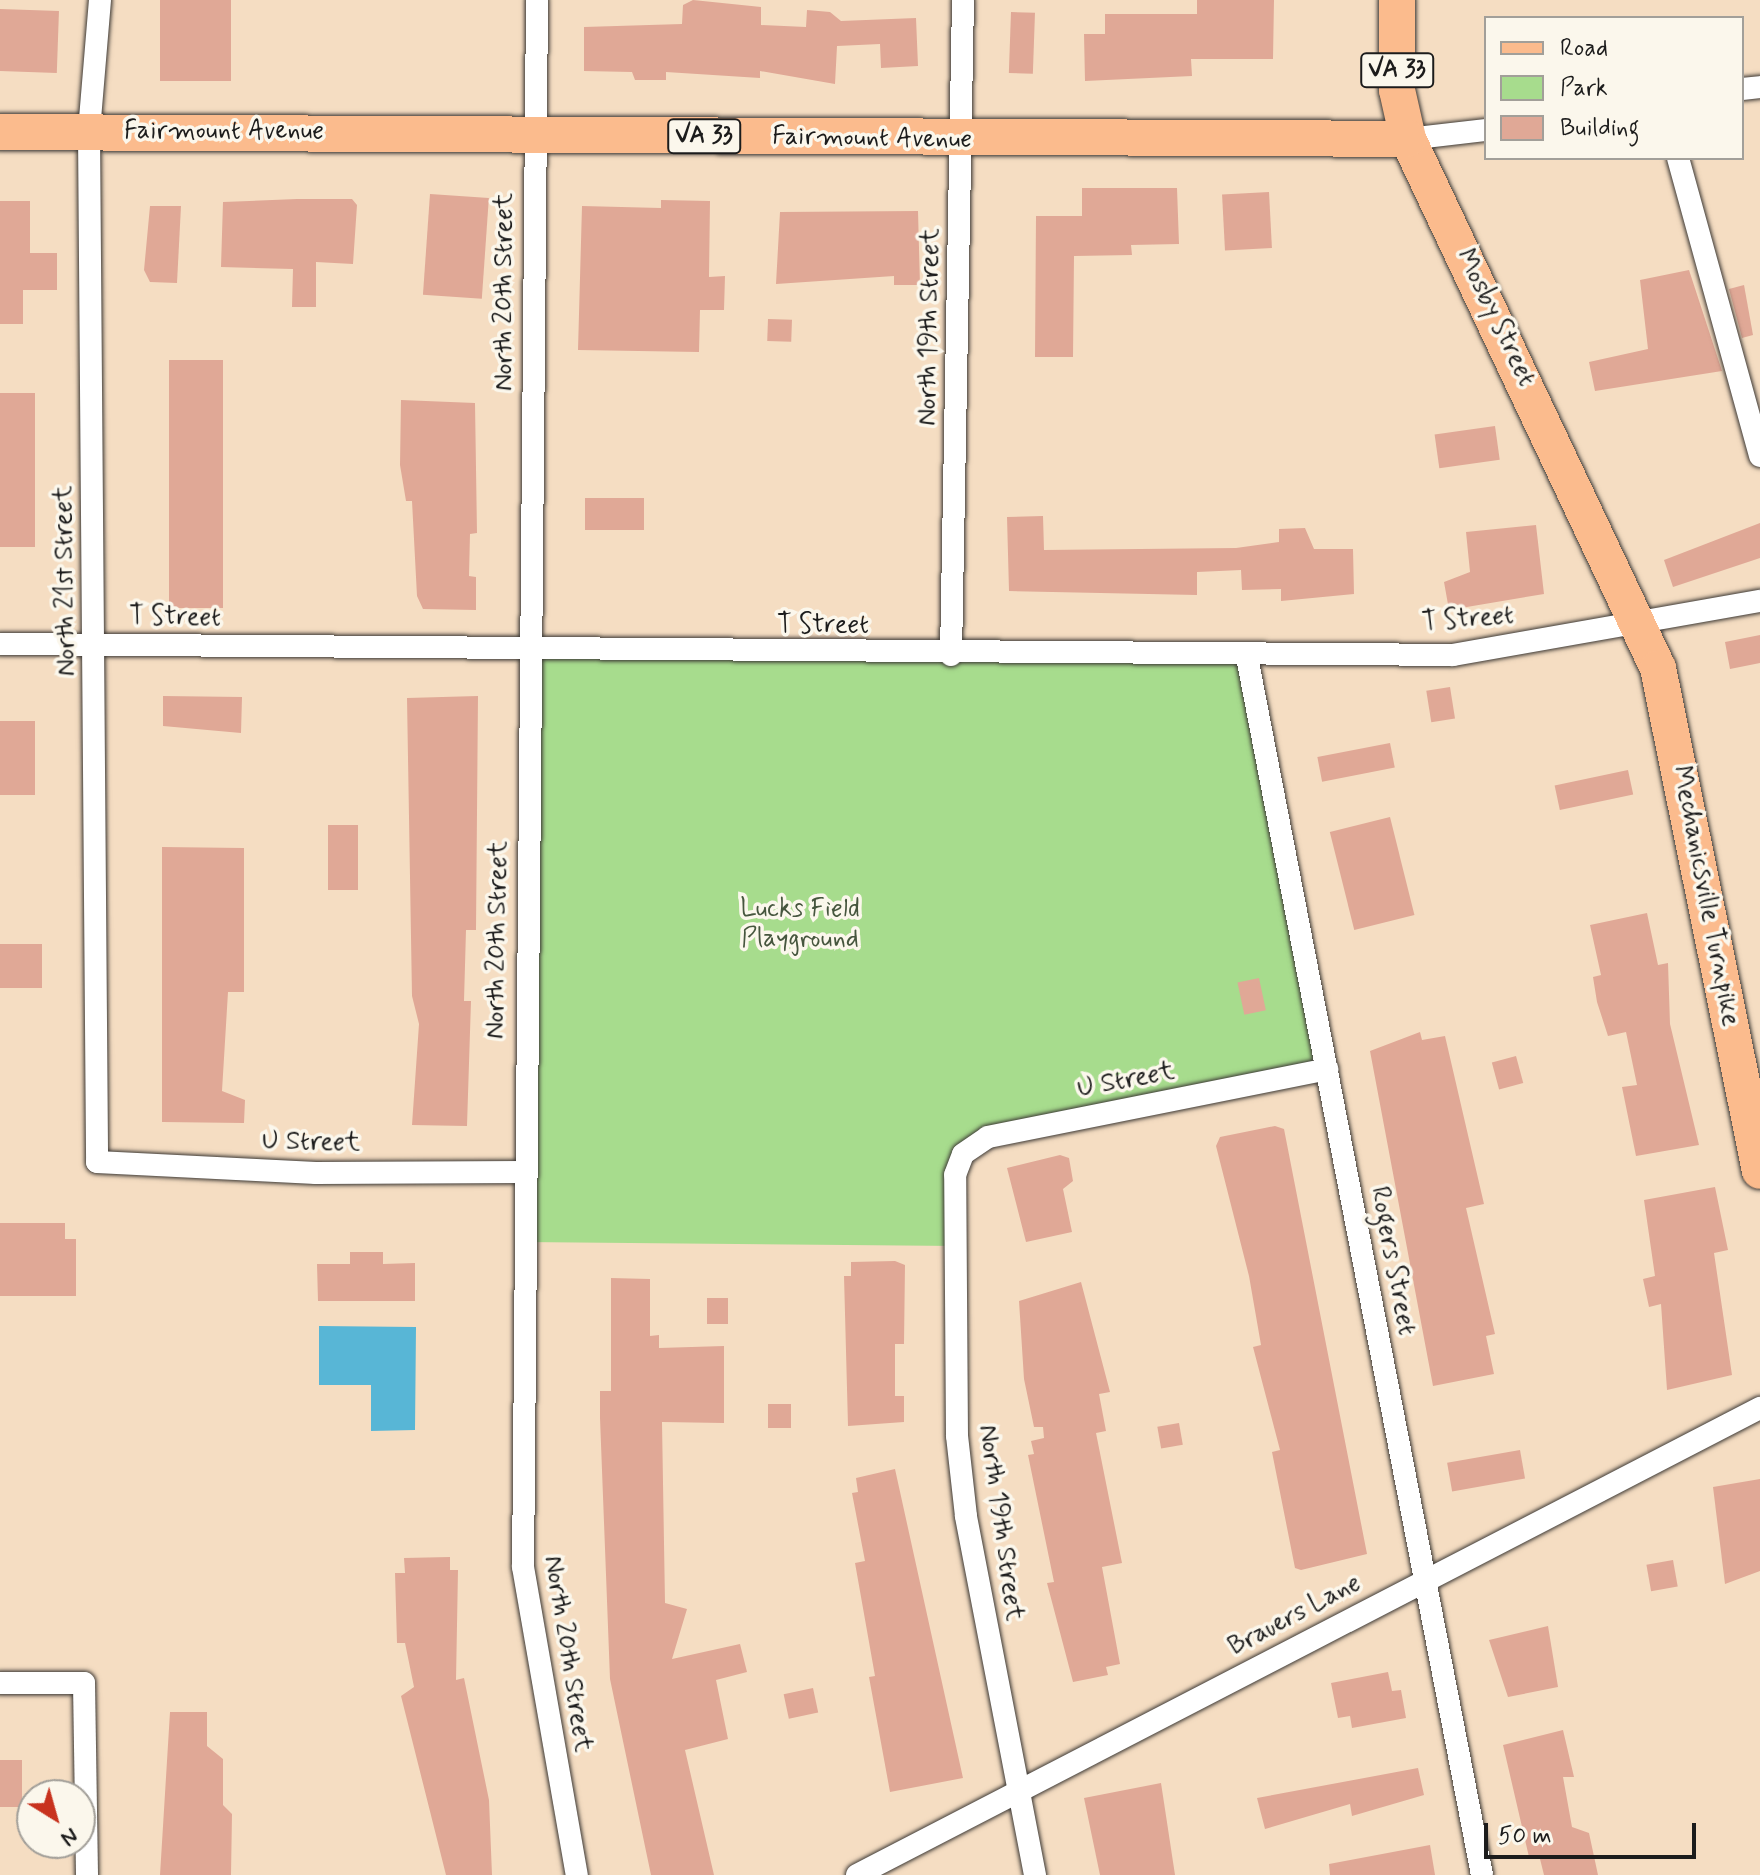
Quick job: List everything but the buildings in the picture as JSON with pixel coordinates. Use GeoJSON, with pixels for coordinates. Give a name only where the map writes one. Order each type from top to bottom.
{"type":"FeatureCollection","features":[{"type":"Feature","properties":{"kind":"main road","name":"Mosby Street"},"geometry":{"type":"LineString","coordinates":[[1397,0],[1397,90],[1408,139],[1642,623]]}},
{"type":"Feature","properties":{"kind":"main road","name":"Fairmount Avenue"},"geometry":{"type":"LineString","coordinates":[[0,132],[535,133],[962,140],[1408,139]]}},
{"type":"Feature","properties":{"kind":"main road","name":"Mechanicsville Turnpike"},"geometry":{"type":"LineString","coordinates":[[1642,623],[1668,708],[1760,1171]]}},
{"type":"Feature","properties":{"kind":"street","name":"North 21st Street"},"geometry":{"type":"LineString","coordinates":[[97,1162],[96,645],[89,132],[100,0]]}},
{"type":"Feature","properties":{"kind":"street","name":"North 20th Street"},"geometry":{"type":"LineString","coordinates":[[537,0],[523,1172],[523,1567],[577,1875]]}},
{"type":"Feature","properties":{"kind":"street","name":"North 19th Street"},"geometry":{"type":"LineString","coordinates":[[951,655],[963,0]]}},
{"type":"Feature","properties":{"kind":"street"},"geometry":{"type":"LineString","coordinates":[[1408,139],[1484,130]]}},
{"type":"Feature","properties":{"kind":"street"},"geometry":{"type":"LineString","coordinates":[[1679,160],[1760,456]]}},
{"type":"Feature","properties":{"kind":"street","name":"T Street"},"geometry":{"type":"LineString","coordinates":[[0,644],[530,652],[1247,657],[1453,655],[1760,601]]}},
{"type":"Feature","properties":{"kind":"street","name":"Rogers Street"},"geometry":{"type":"LineString","coordinates":[[1247,657],[1482,1875]]}},
{"type":"Feature","properties":{"kind":"street","name":"U Street"},"geometry":{"type":"LineString","coordinates":[[955,1175],[963,1154],[988,1137],[1327,1069]]}},
{"type":"Feature","properties":{"kind":"street","name":"U Street"},"geometry":{"type":"LineString","coordinates":[[97,1162],[316,1173],[523,1172]]}},
{"type":"Feature","properties":{"kind":"street","name":"North 19th Street"},"geometry":{"type":"LineString","coordinates":[[955,1175],[957,1436],[1035,1875]]}},
{"type":"Feature","properties":{"kind":"street","name":"Brauers Lane"},"geometry":{"type":"LineString","coordinates":[[857,1875],[1760,1408]]}},
{"type":"Feature","properties":{"kind":"street"},"geometry":{"type":"LineString","coordinates":[[0,1683],[84,1683],[87,1875]]}},
{"type":"Feature","properties":{"kind":"green space","name":"Lucks Field Playground"},"geometry":{"type":"Polygon","coordinates":[[[529,650],[1248,655],[1326,1067],[967,1143],[958,1246],[523,1242],[529,650]]]}},
{"type":"Feature","properties":{"kind":"water"},"geometry":{"type":"Polygon","coordinates":[[[319,1326],[416,1327],[415,1430],[371,1431],[371,1385],[319,1385],[319,1326]]]}}]}
